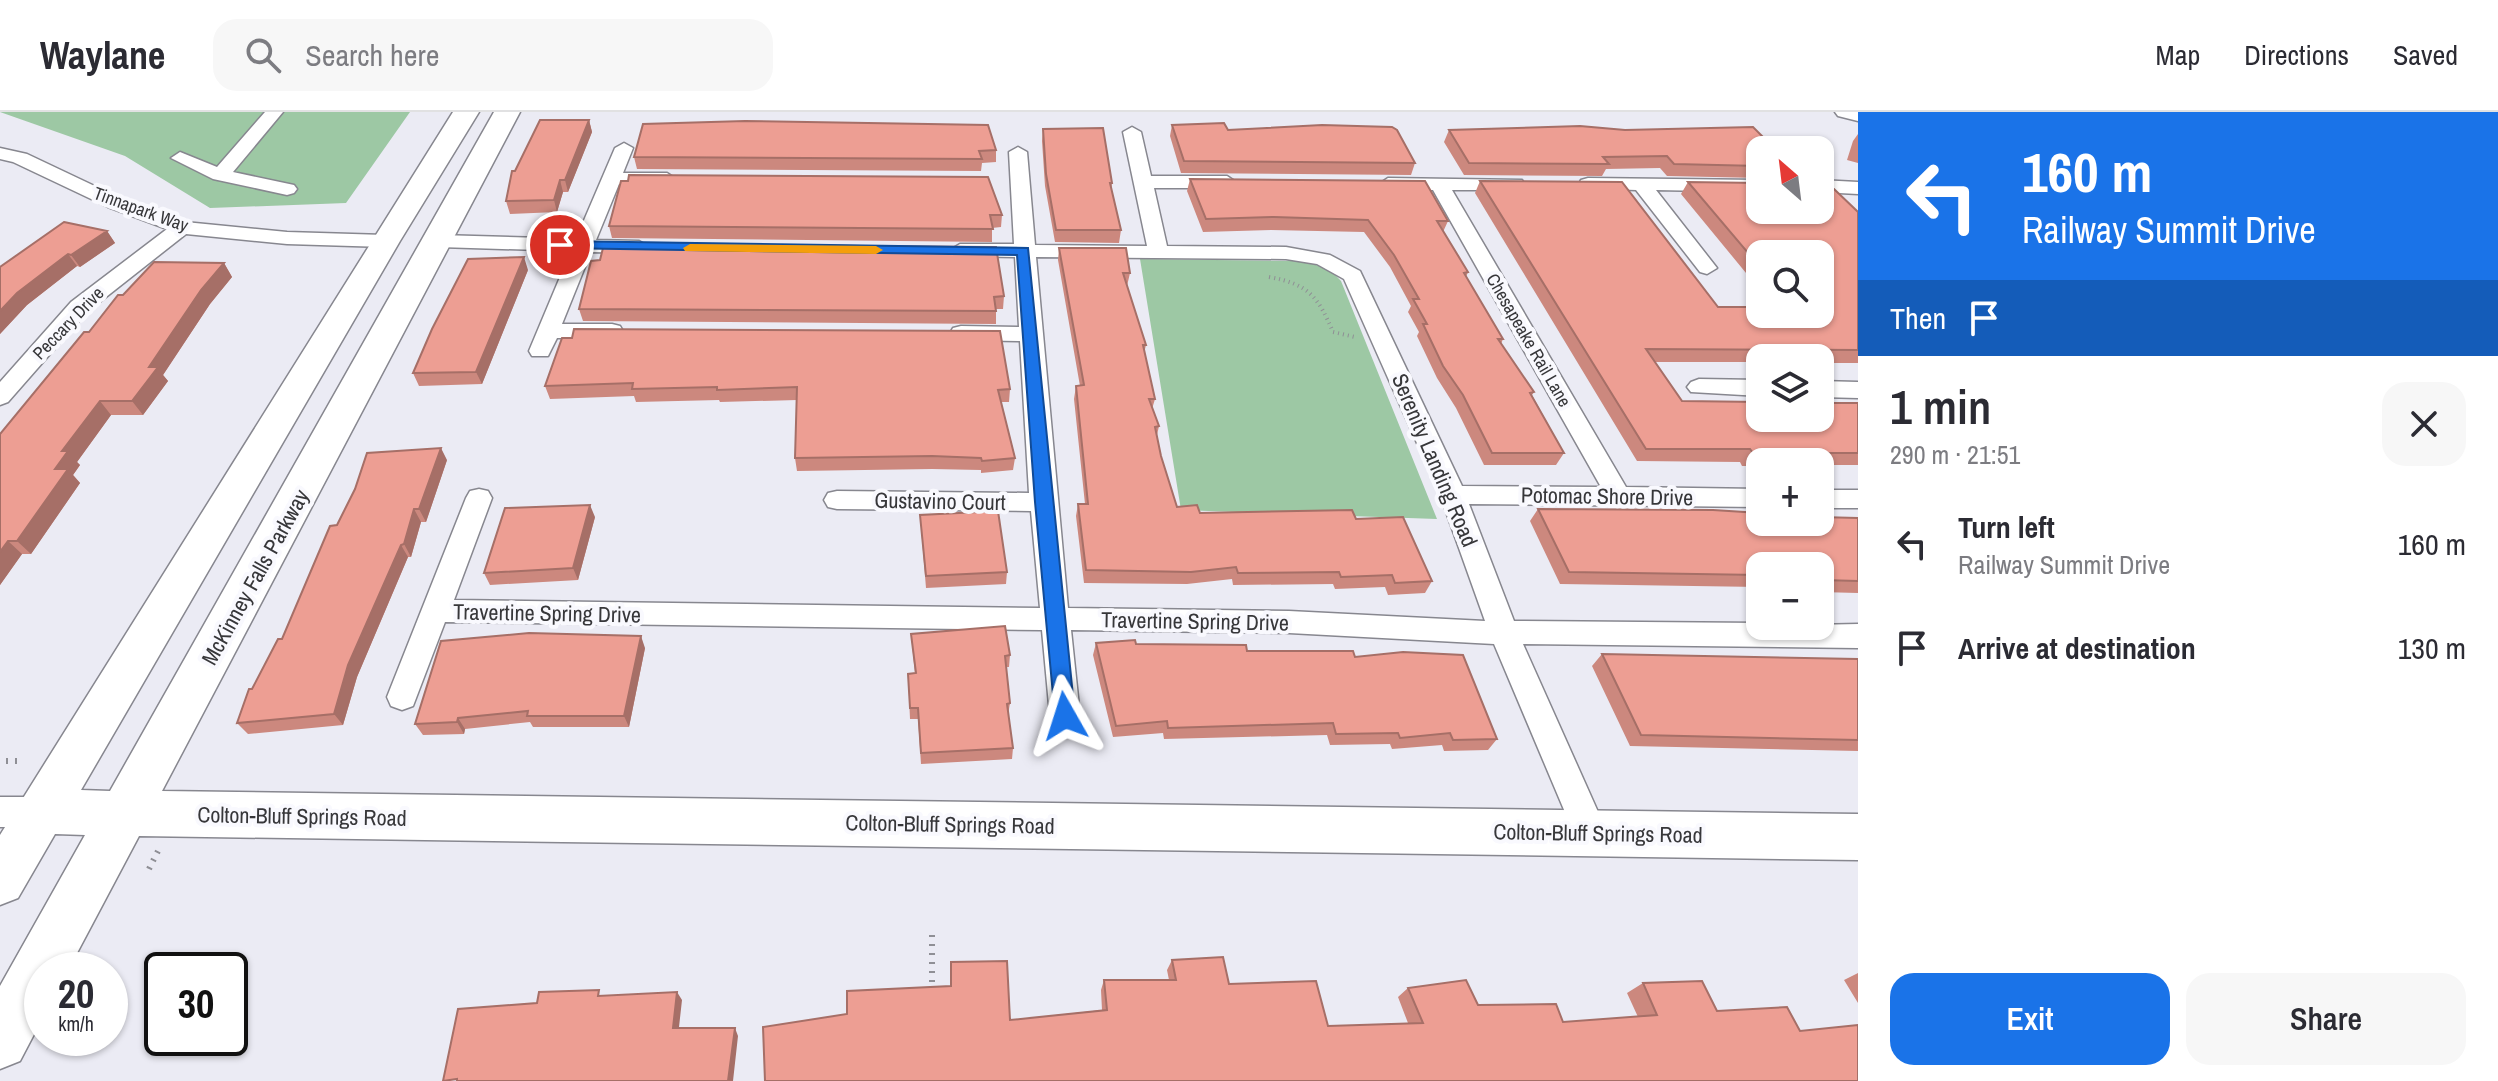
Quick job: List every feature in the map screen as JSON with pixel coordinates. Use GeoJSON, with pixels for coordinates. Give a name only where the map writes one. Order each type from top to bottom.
{"type":"FeatureCollection","features":[{"type":"Feature","properties":{"kind":"main road"},"geometry":{"type":"LineString","coordinates":[[0,881],[21,812],[466,112]]}},
{"type":"Feature","properties":{"kind":"main road","name":"McKinney Falls Parkway"},"geometry":{"type":"LineString","coordinates":[[0,1041],[507,112]]}},
{"type":"Feature","properties":{"kind":"main road"},"geometry":{"type":"LineString","coordinates":[[385,241],[439,241]]}},
{"type":"Feature","properties":{"kind":"main road","name":"Colton-Bluff Springs Road"},"geometry":{"type":"LineString","coordinates":[[21,812],[1858,837]]}},
{"type":"Feature","properties":{"kind":"street"},"geometry":{"type":"LineString","coordinates":[[220,175],[274,112]]}},
{"type":"Feature","properties":{"kind":"street"},"geometry":{"type":"LineString","coordinates":[[1844,112],[1858,116]]}},
{"type":"Feature","properties":{"kind":"street"},"geometry":{"type":"LineString","coordinates":[[1132,132],[1158,251]]}},
{"type":"Feature","properties":{"kind":"street"},"geometry":{"type":"LineString","coordinates":[[624,148],[544,341],[642,331]]}},
{"type":"Feature","properties":{"kind":"street"},"geometry":{"type":"LineString","coordinates":[[1018,152],[1012,180],[1024,251],[1043,502],[1065,716]]}},
{"type":"Feature","properties":{"kind":"street","name":"Tinnapark Way"},"geometry":{"type":"LineString","coordinates":[[0,153],[20,158],[115,203],[182,228],[287,238],[385,241]]}},
{"type":"Feature","properties":{"kind":"street"},"geometry":{"type":"LineString","coordinates":[[180,158],[220,175],[287,189]]}},
{"type":"Feature","properties":{"kind":"street"},"geometry":{"type":"LineString","coordinates":[[612,178],[681,179]]}},
{"type":"Feature","properties":{"kind":"street"},"geometry":{"type":"LineString","coordinates":[[1144,182],[1240,182]]}},
{"type":"Feature","properties":{"kind":"street"},"geometry":{"type":"LineString","coordinates":[[1362,183],[1533,184]]}},
{"type":"Feature","properties":{"kind":"street","name":"Chesapeake Rail Lane"},"geometry":{"type":"LineString","coordinates":[[1439,184],[1619,497]]}},
{"type":"Feature","properties":{"kind":"street"},"geometry":{"type":"LineString","coordinates":[[1564,184],[1746,186]]}},
{"type":"Feature","properties":{"kind":"street"},"geometry":{"type":"LineString","coordinates":[[1642,185],[1707,268]]}},
{"type":"Feature","properties":{"kind":"street"},"geometry":{"type":"LineString","coordinates":[[1834,188],[1854,191]]}},
{"type":"Feature","properties":{"kind":"street","name":"Peccary Drive"},"geometry":{"type":"LineString","coordinates":[[0,397],[79,307],[182,228]]}},
{"type":"Feature","properties":{"kind":"street"},"geometry":{"type":"LineString","coordinates":[[439,241],[662,248]]}},
{"type":"Feature","properties":{"kind":"street","name":"Serenity Landing Road"},"geometry":{"type":"LineString","coordinates":[[945,250],[1309,255],[1340,266],[1353,275],[1453,495],[1504,633],[1590,832]]}},
{"type":"Feature","properties":{"kind":"street"},"geometry":{"type":"LineString","coordinates":[[937,333],[1030,334]]}},
{"type":"Feature","properties":{"kind":"street"},"geometry":{"type":"LineString","coordinates":[[1699,387],[1746,388]]}},
{"type":"Feature","properties":{"kind":"street"},"geometry":{"type":"LineString","coordinates":[[1834,389],[1858,390]]}},
{"type":"Feature","properties":{"kind":"street","name":"Potomac Shore Drive"},"geometry":{"type":"LineString","coordinates":[[1453,495],[1746,498]]}},
{"type":"Feature","properties":{"kind":"street"},"geometry":{"type":"LineString","coordinates":[[402,697],[479,498]]}},
{"type":"Feature","properties":{"kind":"street"},"geometry":{"type":"LineString","coordinates":[[1834,499],[1858,499]]}},
{"type":"Feature","properties":{"kind":"street","name":"Gustavino Court"},"geometry":{"type":"LineString","coordinates":[[837,500],[1043,502]]}},
{"type":"Feature","properties":{"kind":"street","name":"Travertine Spring Drive"},"geometry":{"type":"LineString","coordinates":[[436,611],[1289,622],[1504,633],[1858,636]]}},
{"type":"Feature","properties":{"kind":"path"},"geometry":{"type":"LineString","coordinates":[[1259,275],[1290,282],[1310,293],[1323,307],[1333,332],[1355,337]]}},
{"type":"Feature","properties":{"kind":"path"},"geometry":{"type":"LineString","coordinates":[[6,761],[20,761]]}},
{"type":"Feature","properties":{"kind":"path"},"geometry":{"type":"LineString","coordinates":[[932,935],[932,1008]]}},
{"type":"Feature","properties":{"kind":"green space"},"geometry":{"type":"Polygon","coordinates":[[[0,112],[410,112],[346,203],[210,208],[125,156],[0,112]]]}},
{"type":"Feature","properties":{"kind":"green space"},"geometry":{"type":"Polygon","coordinates":[[[1140,259],[1299,261],[1322,267],[1337,277],[1437,519],[1181,510],[1140,259]]]}},
{"type":"Feature","properties":{"kind":"building"},"geometry":{"type":"Polygon","coordinates":[[[540,120],[589,120],[565,180],[560,180],[554,200],[506,201],[512,171],[515,171],[540,120]]]}},
{"type":"Feature","properties":{"kind":"building"},"geometry":{"type":"Polygon","coordinates":[[[745,121],[988,125],[996,150],[979,151],[982,159],[634,157],[643,124],[745,121]]]}},
{"type":"Feature","properties":{"kind":"building"},"geometry":{"type":"Polygon","coordinates":[[[1224,123],[1228,130],[1322,125],[1392,127],[1397,130],[1415,163],[1184,161],[1172,125],[1224,123]]]}},
{"type":"Feature","properties":{"kind":"building"},"geometry":{"type":"Polygon","coordinates":[[[1580,126],[1625,130],[1753,127],[1762,136],[1746,136],[1746,166],[1674,164],[1667,156],[1603,157],[1609,164],[1469,163],[1449,130],[1580,126]]]}},
{"type":"Feature","properties":{"kind":"building"},"geometry":{"type":"Polygon","coordinates":[[[1103,128],[1110,183],[1121,230],[1056,230],[1046,174],[1043,129],[1103,128]]]}},
{"type":"Feature","properties":{"kind":"building"},"geometry":{"type":"Polygon","coordinates":[[[629,175],[988,177],[1002,215],[990,215],[993,229],[609,226],[621,181],[628,181],[629,175]]]}},
{"type":"Feature","properties":{"kind":"building"},"geometry":{"type":"Polygon","coordinates":[[[1190,179],[1425,181],[1448,221],[1437,221],[1503,339],[1498,339],[1534,392],[1530,393],[1564,453],[1492,453],[1423,324],[1427,324],[1413,299],[1419,299],[1394,255],[1368,220],[1274,217],[1206,219],[1190,179]]]}},
{"type":"Feature","properties":{"kind":"building"},"geometry":{"type":"Polygon","coordinates":[[[1480,181],[1622,182],[1718,307],[1746,307],[1746,328],[1834,328],[1834,240],[1746,240],[1746,250],[1688,182],[1746,183],[1746,224],[1834,224],[1834,189],[1858,212],[1858,350],[1834,350],[1834,344],[1746,344],[1746,349],[1646,349],[1682,401],[1746,402],[1746,432],[1834,432],[1834,403],[1858,403],[1858,453],[1834,453],[1834,448],[1646,449],[1480,181]]]}},
{"type":"Feature","properties":{"kind":"building"},"geometry":{"type":"Polygon","coordinates":[[[64,222],[107,231],[68,254],[17,293],[0,311],[0,267],[64,222]]]}},
{"type":"Feature","properties":{"kind":"building"},"geometry":{"type":"Polygon","coordinates":[[[604,244],[996,247],[1004,296],[994,297],[996,311],[579,309],[591,261],[600,260],[604,244]]]}},
{"type":"Feature","properties":{"kind":"building"},"geometry":{"type":"Polygon","coordinates":[[[1059,248],[1126,248],[1130,273],[1123,273],[1146,345],[1143,345],[1155,399],[1149,399],[1159,426],[1155,427],[1161,456],[1177,507],[1197,505],[1200,513],[1352,510],[1356,519],[1403,517],[1432,581],[1395,583],[1392,575],[1341,577],[1339,572],[1238,573],[1236,567],[1191,572],[1086,570],[1078,504],[1088,504],[1076,386],[1084,385],[1059,248]]]}},
{"type":"Feature","properties":{"kind":"building"},"geometry":{"type":"Polygon","coordinates":[[[524,257],[476,372],[413,373],[468,259],[524,257]]]}},
{"type":"Feature","properties":{"kind":"building"},"geometry":{"type":"Polygon","coordinates":[[[154,262],[224,263],[201,290],[149,367],[158,367],[132,401],[100,401],[62,451],[68,451],[55,469],[68,469],[17,541],[8,541],[0,552],[0,434],[84,332],[89,332],[118,295],[123,295],[154,262]]]}},
{"type":"Feature","properties":{"kind":"building"},"geometry":{"type":"Polygon","coordinates":[[[574,329],[1000,331],[1010,389],[998,390],[1015,458],[982,461],[981,458],[932,456],[795,458],[797,387],[632,389],[633,383],[545,386],[562,338],[572,338],[574,329]]]}},
{"type":"Feature","properties":{"kind":"building"},"geometry":{"type":"Polygon","coordinates":[[[441,448],[419,509],[414,509],[404,544],[348,665],[334,714],[237,723],[249,689],[252,689],[278,639],[282,639],[330,526],[337,525],[355,489],[367,453],[441,448]]]}},
{"type":"Feature","properties":{"kind":"building"},"geometry":{"type":"Polygon","coordinates":[[[590,505],[573,568],[484,573],[505,508],[590,505]]]}},
{"type":"Feature","properties":{"kind":"building"},"geometry":{"type":"Polygon","coordinates":[[[1538,509],[1746,512],[1746,536],[1834,536],[1834,517],[1858,518],[1858,581],[1834,580],[1834,552],[1746,552],[1746,575],[1569,572],[1538,509]]]}},
{"type":"Feature","properties":{"kind":"building"},"geometry":{"type":"Polygon","coordinates":[[[998,511],[1007,572],[926,576],[920,515],[998,511]]]}},
{"type":"Feature","properties":{"kind":"building"},"geometry":{"type":"Polygon","coordinates":[[[1005,626],[1010,655],[1005,656],[1010,703],[1007,704],[1013,748],[921,753],[918,708],[910,708],[908,674],[916,673],[911,634],[1005,626]]]}},
{"type":"Feature","properties":{"kind":"building"},"geometry":{"type":"Polygon","coordinates":[[[529,633],[641,636],[624,716],[527,716],[528,711],[458,718],[457,722],[415,724],[441,641],[529,633]]]}},
{"type":"Feature","properties":{"kind":"building"},"geometry":{"type":"Polygon","coordinates":[[[1135,640],[1136,644],[1246,645],[1247,651],[1353,651],[1355,657],[1403,652],[1463,655],[1497,739],[1453,740],[1450,733],[1400,738],[1398,733],[1336,734],[1333,723],[1168,728],[1167,721],[1116,726],[1096,643],[1135,640]]]}},
{"type":"Feature","properties":{"kind":"building"},"geometry":{"type":"Polygon","coordinates":[[[1602,654],[1858,659],[1858,740],[1641,735],[1602,654]]]}},
{"type":"Feature","properties":{"kind":"building"},"geometry":{"type":"Polygon","coordinates":[[[1223,957],[1229,984],[1316,981],[1328,1026],[1423,1023],[1408,988],[1466,980],[1478,1005],[1556,1004],[1563,1022],[1657,1015],[1643,983],[1702,981],[1717,1011],[1787,1007],[1800,1031],[1858,1025],[1858,1081],[765,1081],[763,1027],[847,1014],[847,991],[951,986],[951,962],[1007,961],[1010,1020],[1107,1010],[1104,980],[1176,980],[1172,960],[1223,957]]]}},
{"type":"Feature","properties":{"kind":"building"},"geometry":{"type":"Polygon","coordinates":[[[599,990],[598,996],[677,992],[673,1028],[735,1028],[728,1081],[443,1081],[458,1009],[537,1003],[539,992],[599,990]]]}},
{"type":"Feature","properties":{"kind":"slow traffic"},"geometry":{"type":"LineString","coordinates":[[690,248],[876,250]]}},
{"type":"Feature","properties":{"kind":"route"},"geometry":{"type":"LineString","coordinates":[[560,245],[1024,251],[1043,502],[1065,716]]}}]}
